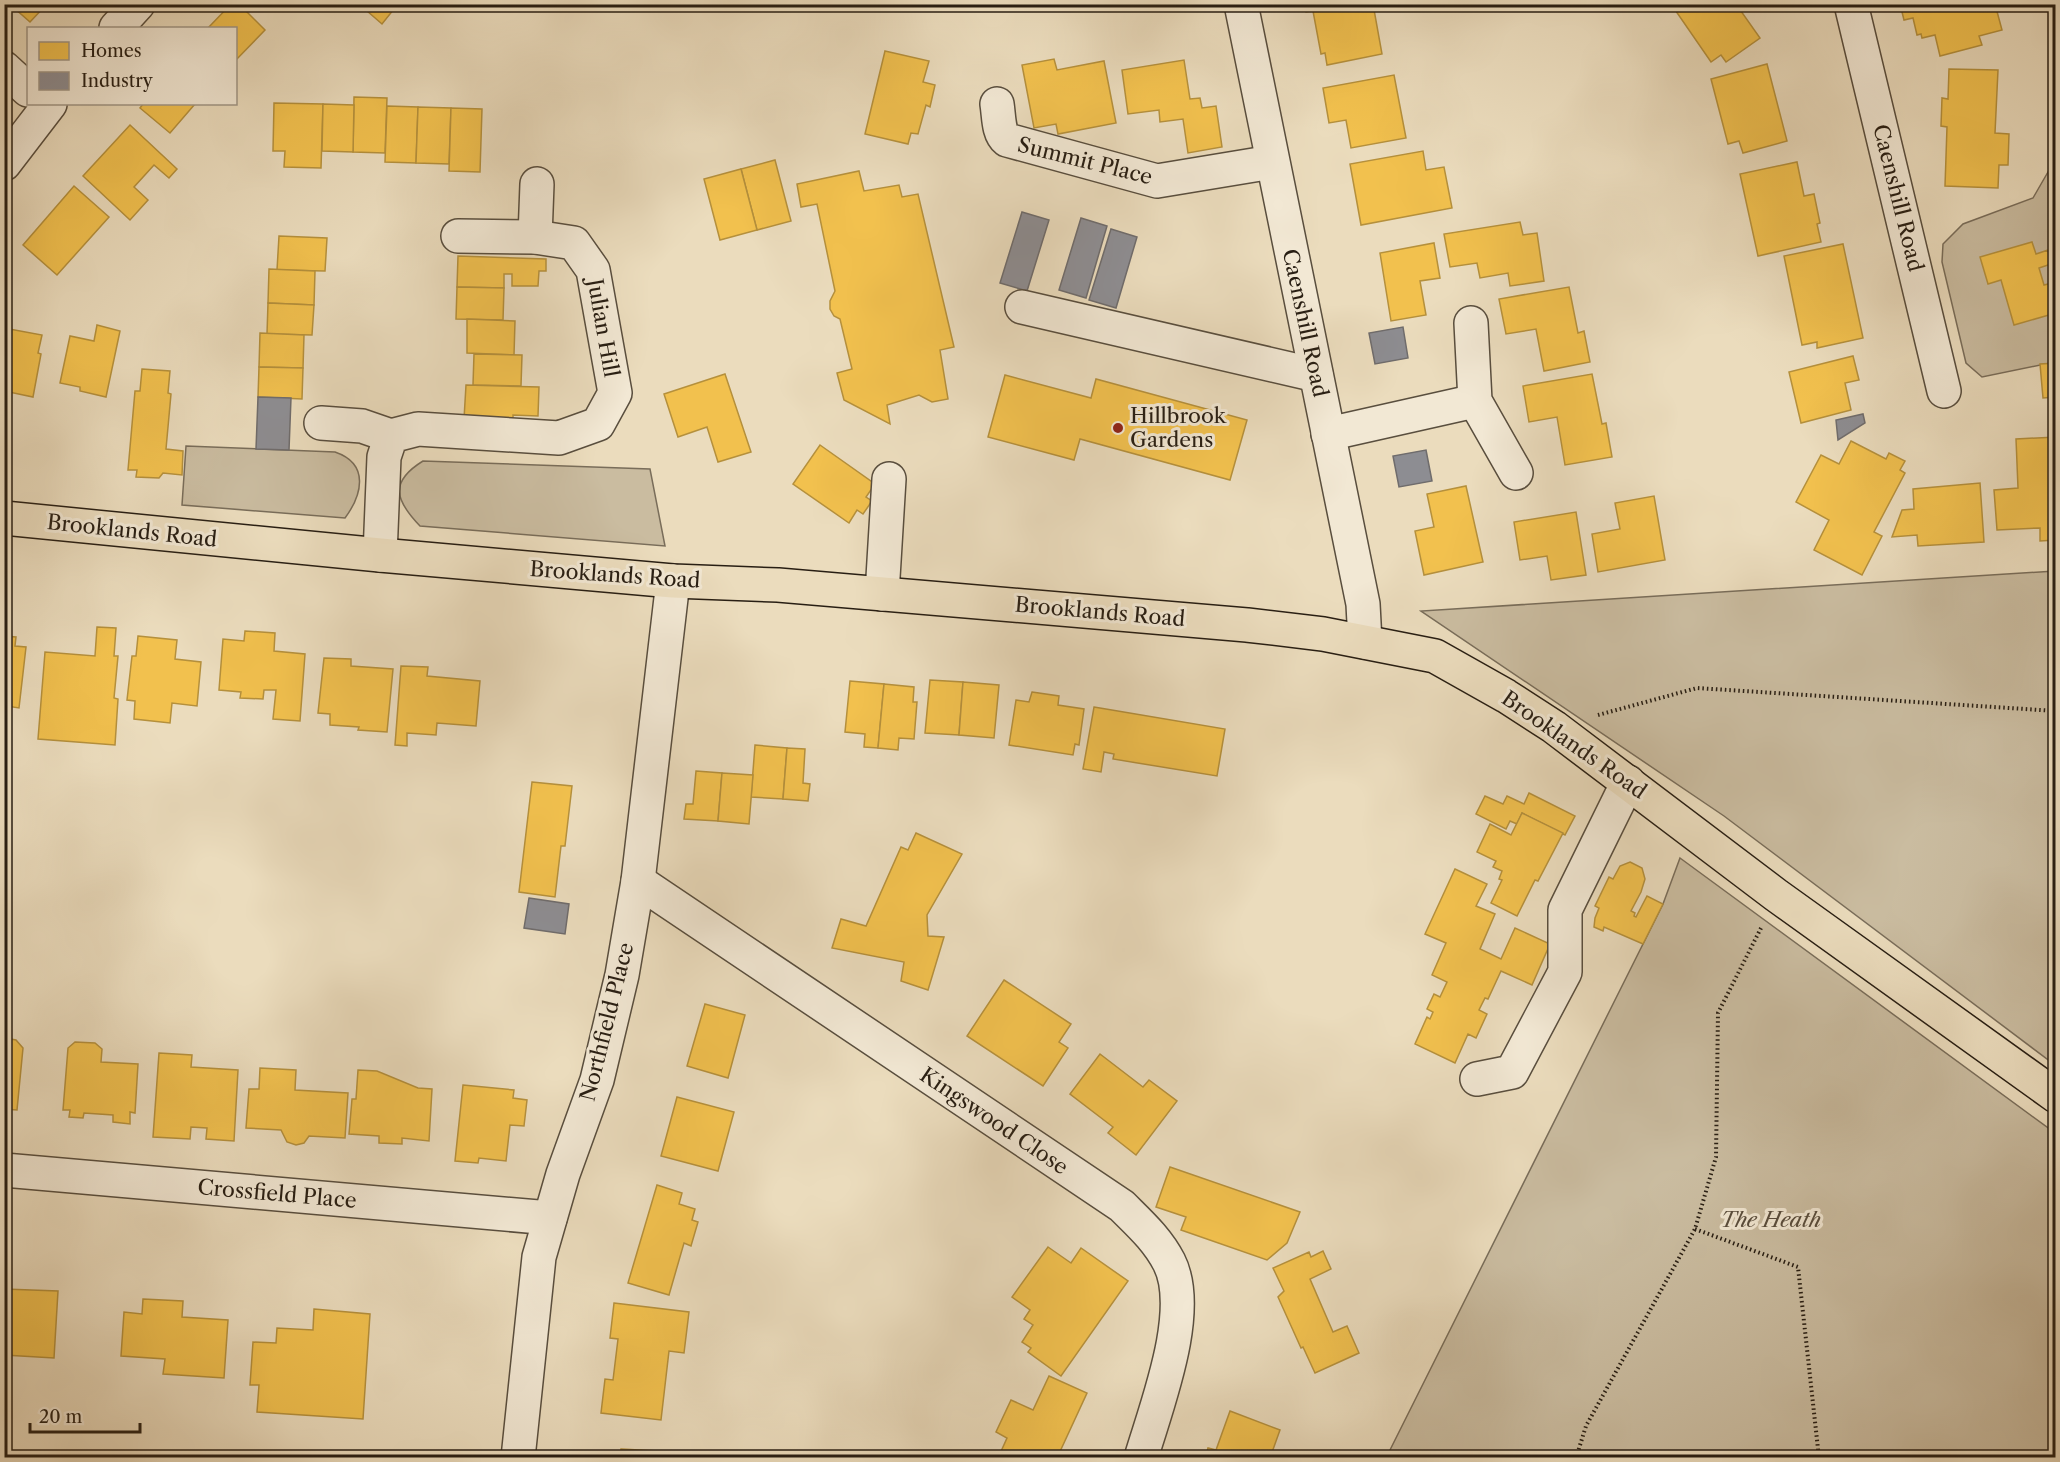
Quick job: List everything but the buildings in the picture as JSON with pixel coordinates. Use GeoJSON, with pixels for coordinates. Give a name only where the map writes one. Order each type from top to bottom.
{"type":"FeatureCollection","features":[{"type":"Feature","properties":{"kind":"main road","name":"Brooklands Road"},"geometry":{"type":"LineString","coordinates":[[4,518],[673,581],[778,585],[1247,625],[1323,634],[1435,656],[1506,696],[1554,727],[1776,895],[2055,1096]]}},
{"type":"Feature","properties":{"kind":"street"},"geometry":{"type":"LineString","coordinates":[[117,27],[138,4]]}},
{"type":"Feature","properties":{"kind":"street","name":"Caenshill Road"},"geometry":{"type":"LineString","coordinates":[[1241,4],[1364,604],[1365,642]]}},
{"type":"Feature","properties":{"kind":"street","name":"Caenshill Road"},"geometry":{"type":"LineString","coordinates":[[1851,4],[1944,391]]}},
{"type":"Feature","properties":{"kind":"street"},"geometry":{"type":"LineString","coordinates":[[4,68],[27,86]]}},
{"type":"Feature","properties":{"kind":"street","name":"Summit Place"},"geometry":{"type":"LineString","coordinates":[[997,104],[1000,130],[1007,141],[1157,181],[1272,162]]}},
{"type":"Feature","properties":{"kind":"street"},"geometry":{"type":"LineString","coordinates":[[4,164],[41,105]]}},
{"type":"Feature","properties":{"kind":"street"},"geometry":{"type":"LineString","coordinates":[[535,237],[537,184]]}},
{"type":"Feature","properties":{"kind":"street","name":"Julian Hill"},"geometry":{"type":"LineString","coordinates":[[321,423],[376,431],[418,429],[559,438],[598,424],[615,393],[593,270],[574,243],[535,237],[458,236]]}},
{"type":"Feature","properties":{"kind":"street"},"geometry":{"type":"LineString","coordinates":[[1022,307],[1316,375]]}},
{"type":"Feature","properties":{"kind":"street"},"geometry":{"type":"LineString","coordinates":[[1471,323],[1475,401],[1516,473]]}},
{"type":"Feature","properties":{"kind":"street"},"geometry":{"type":"LineString","coordinates":[[1328,434],[1475,401]]}},
{"type":"Feature","properties":{"kind":"street"},"geometry":{"type":"LineString","coordinates":[[376,431],[384,457],[380,555]]}},
{"type":"Feature","properties":{"kind":"street"},"geometry":{"type":"LineString","coordinates":[[882,594],[889,479]]}},
{"type":"Feature","properties":{"kind":"street","name":"Northfield Place"},"geometry":{"type":"LineString","coordinates":[[518,1458],[539,1257],[563,1174],[597,1080],[622,975],[638,881],[673,581]]}},
{"type":"Feature","properties":{"kind":"street"},"geometry":{"type":"LineString","coordinates":[[1477,1079],[1512,1072],[1565,972],[1565,910],[1628,782]]}},
{"type":"Feature","properties":{"kind":"street","name":"Kingswood Close"},"geometry":{"type":"LineString","coordinates":[[638,881],[1122,1206],[1150,1233],[1170,1264],[1178,1300],[1174,1347],[1141,1458]]}},
{"type":"Feature","properties":{"kind":"street","name":"Crossfield Place"},"geometry":{"type":"LineString","coordinates":[[4,1170],[550,1218]]}},
{"type":"Feature","properties":{"kind":"path"},"geometry":{"type":"LineString","coordinates":[[1554,727],[1697,688],[2055,711]]}},
{"type":"Feature","properties":{"kind":"path"},"geometry":{"type":"LineString","coordinates":[[1576,1458],[1586,1426],[1695,1229],[1716,1157],[1718,1013],[1776,895]]}},
{"type":"Feature","properties":{"kind":"path"},"geometry":{"type":"LineString","coordinates":[[1695,1229],[1798,1267],[1819,1458]]}},
{"type":"Feature","properties":{"kind":"green space"},"geometry":{"type":"Polygon","coordinates":[[[2055,164],[2055,362],[1982,377],[1966,363],[1942,262],[1943,244],[1963,224],[2033,198],[2052,165],[2055,164]]]}},
{"type":"Feature","properties":{"kind":"green space"},"geometry":{"type":"Polygon","coordinates":[[[186,446],[335,452],[354,464],[360,481],[359,490],[345,518],[182,505],[186,446]]]}},
{"type":"Feature","properties":{"kind":"green space"},"geometry":{"type":"Polygon","coordinates":[[[423,461],[650,469],[665,546],[420,526],[405,508],[399,492],[405,476],[423,461]]]}},
{"type":"Feature","properties":{"kind":"green space"},"geometry":{"type":"Polygon","coordinates":[[[2055,571],[2055,1065],[1724,816],[1421,611],[2055,571]]]}},
{"type":"Feature","properties":{"kind":"green space","name":"The Heath"},"geometry":{"type":"Polygon","coordinates":[[[1680,858],[2055,1133],[2055,1457],[1386,1458],[1663,904],[1680,858]]]}},
{"type":"Feature","properties":{"kind":"place","name":"Hillbrook Gardens"},"geometry":{"type":"Point","coordinates":[1118,428]}}]}
